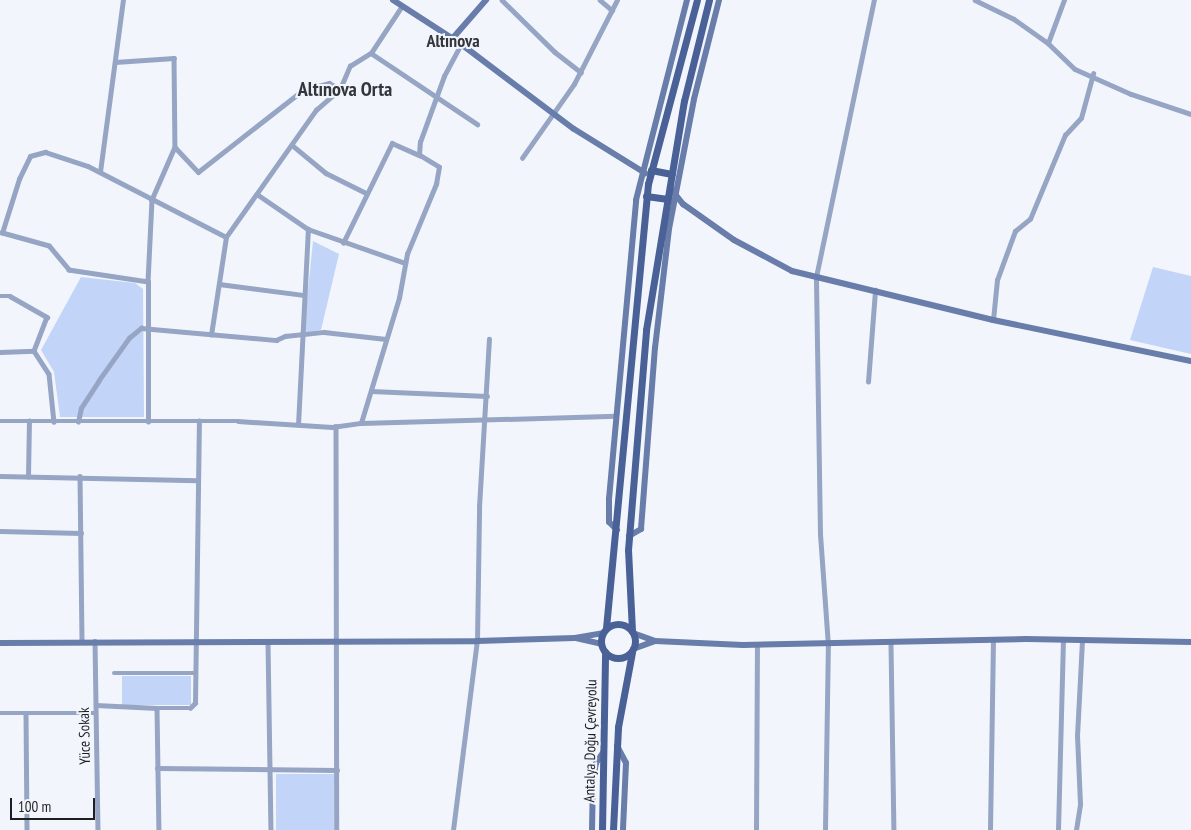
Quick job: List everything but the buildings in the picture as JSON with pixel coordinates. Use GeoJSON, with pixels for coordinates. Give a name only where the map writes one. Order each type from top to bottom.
{"type":"FeatureCollection","features":[{"type":"Feature","properties":{"kind":"main road"},"geometry":{"type":"LineString","coordinates":[[698,0],[646,196],[617,531],[605,630],[601,644],[605,652],[618,658],[633,651],[629,536],[646,330],[684,101],[709,0]]}},
{"type":"Feature","properties":{"kind":"main road"},"geometry":{"type":"LineString","coordinates":[[651,173],[672,174]]}},
{"type":"Feature","properties":{"kind":"main road"},"geometry":{"type":"LineString","coordinates":[[646,196],[668,199]]}},
{"type":"Feature","properties":{"kind":"main road"},"geometry":{"type":"LineString","coordinates":[[605,630],[622,625],[632,632]]}},
{"type":"Feature","properties":{"kind":"main road","name":"Antalya Doğu Çevreyolu"},"geometry":{"type":"LineString","coordinates":[[613,830],[617,746],[633,651]]}},
{"type":"Feature","properties":{"kind":"main road","name":"Antalya Doğu Çevreyolu"},"geometry":{"type":"LineString","coordinates":[[602,830],[605,652]]}},
{"type":"Feature","properties":{"kind":"street"},"geometry":{"type":"LineString","coordinates":[[100,172],[123,0]]}},
{"type":"Feature","properties":{"kind":"street"},"geometry":{"type":"LineString","coordinates":[[393,0],[461,44],[554,114],[642,172],[651,173]]}},
{"type":"Feature","properties":{"kind":"street"},"geometry":{"type":"LineString","coordinates":[[502,0],[555,52],[581,72]]}},
{"type":"Feature","properties":{"kind":"street"},"geometry":{"type":"LineString","coordinates":[[600,0],[612,10]]}},
{"type":"Feature","properties":{"kind":"street"},"geometry":{"type":"LineString","coordinates":[[522,158],[581,72],[617,0]]}},
{"type":"Feature","properties":{"kind":"street"},"geometry":{"type":"LineString","coordinates":[[617,531],[609,522],[616,416],[636,200],[687,0]]}},
{"type":"Feature","properties":{"kind":"street"},"geometry":{"type":"LineString","coordinates":[[629,536],[641,529],[660,295],[694,98],[719,0]]}},
{"type":"Feature","properties":{"kind":"street"},"geometry":{"type":"LineString","coordinates":[[825,830],[828,646],[820,535],[820,392],[816,277],[874,0]]}},
{"type":"Feature","properties":{"kind":"street"},"geometry":{"type":"LineString","coordinates":[[975,0],[997,9],[1048,43],[1075,69],[1093,74],[1131,94],[1191,114]]}},
{"type":"Feature","properties":{"kind":"street"},"geometry":{"type":"LineString","coordinates":[[1048,43],[1064,0]]}},
{"type":"Feature","properties":{"kind":"street"},"geometry":{"type":"LineString","coordinates":[[452,39],[483,1]]}},
{"type":"Feature","properties":{"kind":"street"},"geometry":{"type":"LineString","coordinates":[[211,335],[226,237],[316,110],[340,89],[350,66],[371,53],[402,6]]}},
{"type":"Feature","properties":{"kind":"street"},"geometry":{"type":"LineString","coordinates":[[419,155],[436,95],[461,44]]}},
{"type":"Feature","properties":{"kind":"street"},"geometry":{"type":"LineString","coordinates":[[371,53],[477,124]]}},
{"type":"Feature","properties":{"kind":"street"},"geometry":{"type":"LineString","coordinates":[[115,62],[174,58],[175,147],[152,200],[148,282],[148,422]]}},
{"type":"Feature","properties":{"kind":"street"},"geometry":{"type":"LineString","coordinates":[[993,320],[997,280],[1015,231],[1030,219],[1065,135],[1081,118],[1093,74]]}},
{"type":"Feature","properties":{"kind":"street"},"geometry":{"type":"LineString","coordinates":[[175,147],[198,172],[303,90],[329,83],[340,89]]}},
{"type":"Feature","properties":{"kind":"street"},"geometry":{"type":"LineString","coordinates":[[343,243],[392,143],[439,166],[430,205],[405,263],[386,339],[361,423]]}},
{"type":"Feature","properties":{"kind":"street"},"geometry":{"type":"LineString","coordinates":[[292,145],[326,173],[366,193]]}},
{"type":"Feature","properties":{"kind":"street"},"geometry":{"type":"LineString","coordinates":[[148,282],[69,270],[49,246],[1,233],[19,179],[32,155],[44,152],[100,172],[226,237]]}},
{"type":"Feature","properties":{"kind":"street"},"geometry":{"type":"LineString","coordinates":[[670,188],[734,240],[792,271],[993,320],[1191,361]]}},
{"type":"Feature","properties":{"kind":"street"},"geometry":{"type":"LineString","coordinates":[[257,194],[308,229],[343,243],[405,263]]}},
{"type":"Feature","properties":{"kind":"street"},"geometry":{"type":"LineString","coordinates":[[298,425],[301,334],[308,229]]}},
{"type":"Feature","properties":{"kind":"street"},"geometry":{"type":"LineString","coordinates":[[219,284],[304,294]]}},
{"type":"Feature","properties":{"kind":"street"},"geometry":{"type":"LineString","coordinates":[[868,382],[875,290]]}},
{"type":"Feature","properties":{"kind":"street"},"geometry":{"type":"LineString","coordinates":[[0,296],[10,296],[47,318],[34,351]]}},
{"type":"Feature","properties":{"kind":"street"},"geometry":{"type":"LineString","coordinates":[[78,422],[81,408],[130,338],[141,328],[276,340],[301,334],[324,332],[386,339]]}},
{"type":"Feature","properties":{"kind":"street"},"geometry":{"type":"LineString","coordinates":[[453,830],[477,641],[479,507],[486,420],[489,339]]}},
{"type":"Feature","properties":{"kind":"street"},"geometry":{"type":"LineString","coordinates":[[0,352],[34,351]]}},
{"type":"Feature","properties":{"kind":"street"},"geometry":{"type":"LineString","coordinates":[[34,351],[49,374],[54,422]]}},
{"type":"Feature","properties":{"kind":"street"},"geometry":{"type":"LineString","coordinates":[[371,391],[487,396]]}},
{"type":"Feature","properties":{"kind":"street"},"geometry":{"type":"LineString","coordinates":[[0,421],[199,421],[336,426],[361,423],[616,416]]}},
{"type":"Feature","properties":{"kind":"street"},"geometry":{"type":"LineString","coordinates":[[28,477],[29,421]]}},
{"type":"Feature","properties":{"kind":"street"},"geometry":{"type":"LineString","coordinates":[[96,705],[157,708],[193,706],[199,421]]}},
{"type":"Feature","properties":{"kind":"street"},"geometry":{"type":"LineString","coordinates":[[336,426],[337,830]]}},
{"type":"Feature","properties":{"kind":"street"},"geometry":{"type":"LineString","coordinates":[[0,476],[80,476],[197,480]]}},
{"type":"Feature","properties":{"kind":"street"},"geometry":{"type":"LineString","coordinates":[[80,476],[82,642]]}},
{"type":"Feature","properties":{"kind":"street"},"geometry":{"type":"LineString","coordinates":[[0,531],[81,533]]}},
{"type":"Feature","properties":{"kind":"street"},"geometry":{"type":"LineString","coordinates":[[0,643],[95,641],[477,641],[575,638],[605,630]]}},
{"type":"Feature","properties":{"kind":"street"},"geometry":{"type":"LineString","coordinates":[[632,632],[655,641],[757,645],[828,646],[992,641],[1191,642]]}},
{"type":"Feature","properties":{"kind":"street"},"geometry":{"type":"LineString","coordinates":[[575,638],[601,644]]}},
{"type":"Feature","properties":{"kind":"street","name":"Yüce Sokak"},"geometry":{"type":"LineString","coordinates":[[95,641],[98,830]]}},
{"type":"Feature","properties":{"kind":"street"},"geometry":{"type":"LineString","coordinates":[[633,651],[655,641]]}},
{"type":"Feature","properties":{"kind":"street"},"geometry":{"type":"LineString","coordinates":[[990,830],[992,641]]}},
{"type":"Feature","properties":{"kind":"street"},"geometry":{"type":"LineString","coordinates":[[1058,830],[1064,641]]}},
{"type":"Feature","properties":{"kind":"street"},"geometry":{"type":"LineString","coordinates":[[1076,830],[1080,804],[1077,736],[1082,641]]}},
{"type":"Feature","properties":{"kind":"street"},"geometry":{"type":"LineString","coordinates":[[268,642],[271,830]]}},
{"type":"Feature","properties":{"kind":"street"},"geometry":{"type":"LineString","coordinates":[[891,644],[894,830]]}},
{"type":"Feature","properties":{"kind":"street"},"geometry":{"type":"LineString","coordinates":[[756,830],[757,645]]}},
{"type":"Feature","properties":{"kind":"street"},"geometry":{"type":"LineString","coordinates":[[114,673],[194,673]]}},
{"type":"Feature","properties":{"kind":"street"},"geometry":{"type":"LineString","coordinates":[[157,708],[158,830]]}},
{"type":"Feature","properties":{"kind":"street"},"geometry":{"type":"LineString","coordinates":[[0,713],[96,713]]}},
{"type":"Feature","properties":{"kind":"street"},"geometry":{"type":"LineString","coordinates":[[26,713],[27,830]]}},
{"type":"Feature","properties":{"kind":"street"},"geometry":{"type":"LineString","coordinates":[[617,746],[626,763],[623,830]]}},
{"type":"Feature","properties":{"kind":"street"},"geometry":{"type":"LineString","coordinates":[[592,830],[593,780],[596,763],[604,751]]}},
{"type":"Feature","properties":{"kind":"street"},"geometry":{"type":"LineString","coordinates":[[157,768],[337,770]]}},
{"type":"Feature","properties":{"kind":"shaded area"},"geometry":{"type":"Polygon","coordinates":[[[313,241],[339,254],[321,330],[307,332],[304,330],[313,241]]]}},
{"type":"Feature","properties":{"kind":"shaded area"},"geometry":{"type":"Polygon","coordinates":[[[1153,267],[1191,276],[1191,354],[1130,340],[1153,267]]]}},
{"type":"Feature","properties":{"kind":"shaded area"},"geometry":{"type":"Polygon","coordinates":[[[81,277],[135,283],[143,289],[144,417],[60,417],[54,372],[41,350],[81,277]]]}},
{"type":"Feature","properties":{"kind":"shaded area"},"geometry":{"type":"Polygon","coordinates":[[[122,676],[191,676],[191,705],[122,705],[122,676]]]}},
{"type":"Feature","properties":{"kind":"shaded area"},"geometry":{"type":"Polygon","coordinates":[[[276,774],[334,774],[334,830],[276,830],[276,774]]]}},
{"type":"Feature","properties":{"kind":"district","name":"Altınova"},"geometry":{"type":"Point","coordinates":[453,41]}},
{"type":"Feature","properties":{"kind":"district","name":"Altınova Orta"},"geometry":{"type":"Point","coordinates":[345,89]}}]}
